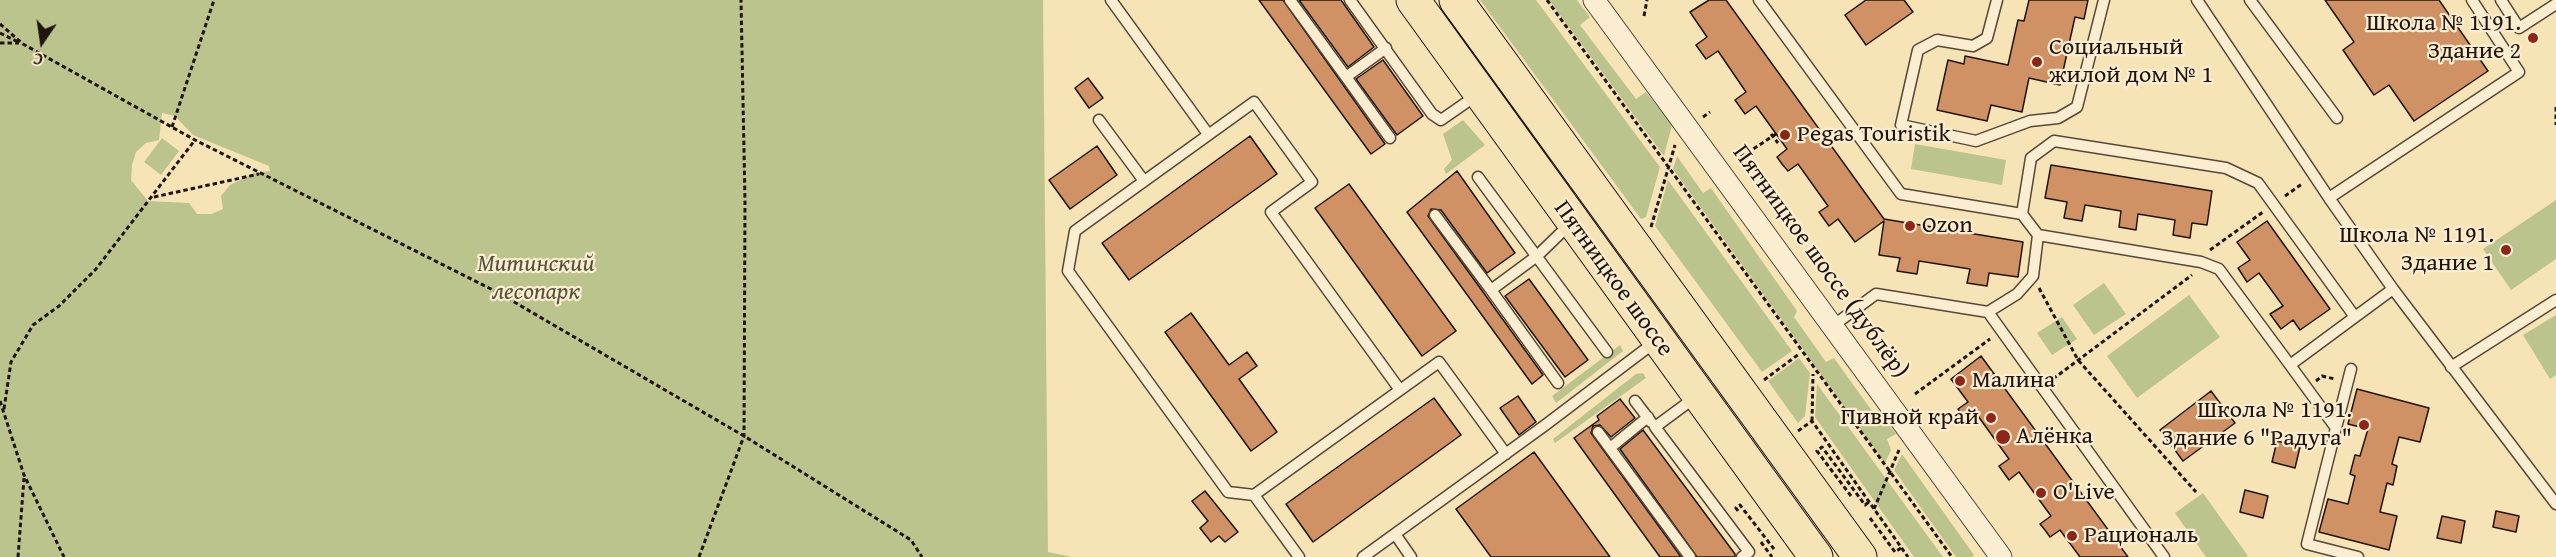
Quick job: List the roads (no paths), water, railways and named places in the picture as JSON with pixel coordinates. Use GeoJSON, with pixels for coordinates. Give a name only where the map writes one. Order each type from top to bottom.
{"type":"FeatureCollection","features":[{"type":"Feature","properties":{"kind":"main road","name":"Пятницкое шоссе"},"geometry":{"type":"LineString","coordinates":[[1413,0],[1697,396],[1816,557]]}},
{"type":"Feature","properties":{"kind":"main road","name":"Пятницкое шоссе"},"geometry":{"type":"LineString","coordinates":[[1456,0],[1860,557]]}},
{"type":"Feature","properties":{"kind":"street","name":"Пятницкое шоссе (дублёр)"},"geometry":{"type":"LineString","coordinates":[[1594,0],[1834,325],[2001,557]]}},
{"type":"Feature","properties":{"kind":"lane"},"geometry":{"type":"LineString","coordinates":[[1111,0],[1208,135]]}},
{"type":"Feature","properties":{"kind":"lane"},"geometry":{"type":"LineString","coordinates":[[1290,0],[1390,138]]}},
{"type":"Feature","properties":{"kind":"lane"},"geometry":{"type":"LineString","coordinates":[[1350,0],[1432,114],[1442,120],[1479,93]]}},
{"type":"Feature","properties":{"kind":"lane"},"geometry":{"type":"LineString","coordinates":[[1759,0],[1901,194],[2022,214],[2038,235],[2201,262],[2219,269],[2337,428]]}},
{"type":"Feature","properties":{"kind":"lane"},"geometry":{"type":"LineString","coordinates":[[1997,0],[1987,38],[1973,46],[1937,40],[1918,50],[1901,125],[1976,141],[2030,121],[2058,118],[2077,107],[2104,0]]}},
{"type":"Feature","properties":{"kind":"lane"},"geometry":{"type":"LineString","coordinates":[[2197,0],[2329,198],[2393,288],[2556,504]]}},
{"type":"Feature","properties":{"kind":"lane"},"geometry":{"type":"LineString","coordinates":[[2250,0],[2337,118]]}},
{"type":"Feature","properties":{"kind":"lane"},"geometry":{"type":"LineString","coordinates":[[2329,198],[2518,72],[2472,0]]}},
{"type":"Feature","properties":{"kind":"lane"},"geometry":{"type":"LineString","coordinates":[[2501,0],[2519,28],[2556,4]]}},
{"type":"Feature","properties":{"kind":"lane"},"geometry":{"type":"LineString","coordinates":[[1346,77],[1386,48]]}},
{"type":"Feature","properties":{"kind":"lane"},"geometry":{"type":"LineString","coordinates":[[1400,390],[1271,212],[1312,182],[1254,102],[1075,231],[1068,272],[1228,492],[1254,495],[1440,362],[1506,454]]}},
{"type":"Feature","properties":{"kind":"lane"},"geometry":{"type":"LineString","coordinates":[[1099,120],[1144,181]]}},
{"type":"Feature","properties":{"kind":"lane"},"geometry":{"type":"LineString","coordinates":[[2022,214],[2031,158],[2054,141],[2226,168],[2258,183],[2355,317]]}},
{"type":"Feature","properties":{"kind":"lane"},"geometry":{"type":"LineString","coordinates":[[1478,177],[1607,352]]}},
{"type":"Feature","properties":{"kind":"lane"},"geometry":{"type":"LineString","coordinates":[[1435,216],[1558,383]]}},
{"type":"Feature","properties":{"kind":"lane"},"geometry":{"type":"LineString","coordinates":[[1491,290],[1537,256],[1572,222]]}},
{"type":"Feature","properties":{"kind":"lane"},"geometry":{"type":"LineString","coordinates":[[1834,325],[1876,294],[1988,312],[2017,294],[2033,276],[2038,235]]}},
{"type":"Feature","properties":{"kind":"lane"},"geometry":{"type":"LineString","coordinates":[[2290,365],[2393,288]]}},
{"type":"Feature","properties":{"kind":"lane"},"geometry":{"type":"LineString","coordinates":[[2451,367],[2556,300]]}},
{"type":"Feature","properties":{"kind":"lane"},"geometry":{"type":"LineString","coordinates":[[1988,312],[2164,557]]}},
{"type":"Feature","properties":{"kind":"lane"},"geometry":{"type":"LineString","coordinates":[[1363,557],[1658,340]]}},
{"type":"Feature","properties":{"kind":"lane"},"geometry":{"type":"LineString","coordinates":[[2351,369],[2307,544],[2358,557]]}},
{"type":"Feature","properties":{"kind":"lane"},"geometry":{"type":"LineString","coordinates":[[1655,427],[1697,396]]}},
{"type":"Feature","properties":{"kind":"lane"},"geometry":{"type":"LineString","coordinates":[[1635,401],[1749,552],[1742,557]]}},
{"type":"Feature","properties":{"kind":"lane"},"geometry":{"type":"LineString","coordinates":[[1610,448],[1648,417]]}},
{"type":"Feature","properties":{"kind":"lane"},"geometry":{"type":"LineString","coordinates":[[1598,432],[1690,557]]}},
{"type":"Feature","properties":{"kind":"lane"},"geometry":{"type":"LineString","coordinates":[[1254,495],[1299,557]]}},
{"type":"Feature","properties":{"kind":"lane"},"geometry":{"type":"LineString","coordinates":[[1395,534],[1411,557]]}},
{"type":"Feature","properties":{"kind":"place","name":"Школа № 1191. Здание 2"},"geometry":{"type":"Point","coordinates":[2533,38]}},
{"type":"Feature","properties":{"kind":"place","name":"Социальный жилой дом № 1"},"geometry":{"type":"Point","coordinates":[2037,62]}},
{"type":"Feature","properties":{"kind":"place","name":"Pegas Touristik"},"geometry":{"type":"Point","coordinates":[1785,135]}},
{"type":"Feature","properties":{"kind":"place","name":"Ozon"},"geometry":{"type":"Point","coordinates":[1910,226]}},
{"type":"Feature","properties":{"kind":"place","name":"Школа № 1191. Здание 1"},"geometry":{"type":"Point","coordinates":[2506,250]}},
{"type":"Feature","properties":{"kind":"place","name":"Малина"},"geometry":{"type":"Point","coordinates":[1960,381]}},
{"type":"Feature","properties":{"kind":"place","name":"Пивной край"},"geometry":{"type":"Point","coordinates":[1991,418]}},
{"type":"Feature","properties":{"kind":"place","name":"Школа № 1191. Здание 6 \"Радуга\""},"geometry":{"type":"Point","coordinates":[2364,425]}},
{"type":"Feature","properties":{"kind":"place","name":"Алёнка"},"geometry":{"type":"Point","coordinates":[2003,437]}},
{"type":"Feature","properties":{"kind":"place","name":"O'Live"},"geometry":{"type":"Point","coordinates":[2041,493]}},
{"type":"Feature","properties":{"kind":"place","name":"Рациональ"},"geometry":{"type":"Point","coordinates":[2072,536]}},
{"type":"Feature","properties":{"kind":"park label","name":"Митинский лесопарк"},"geometry":{"type":"Point","coordinates":[536,279]}}]}
